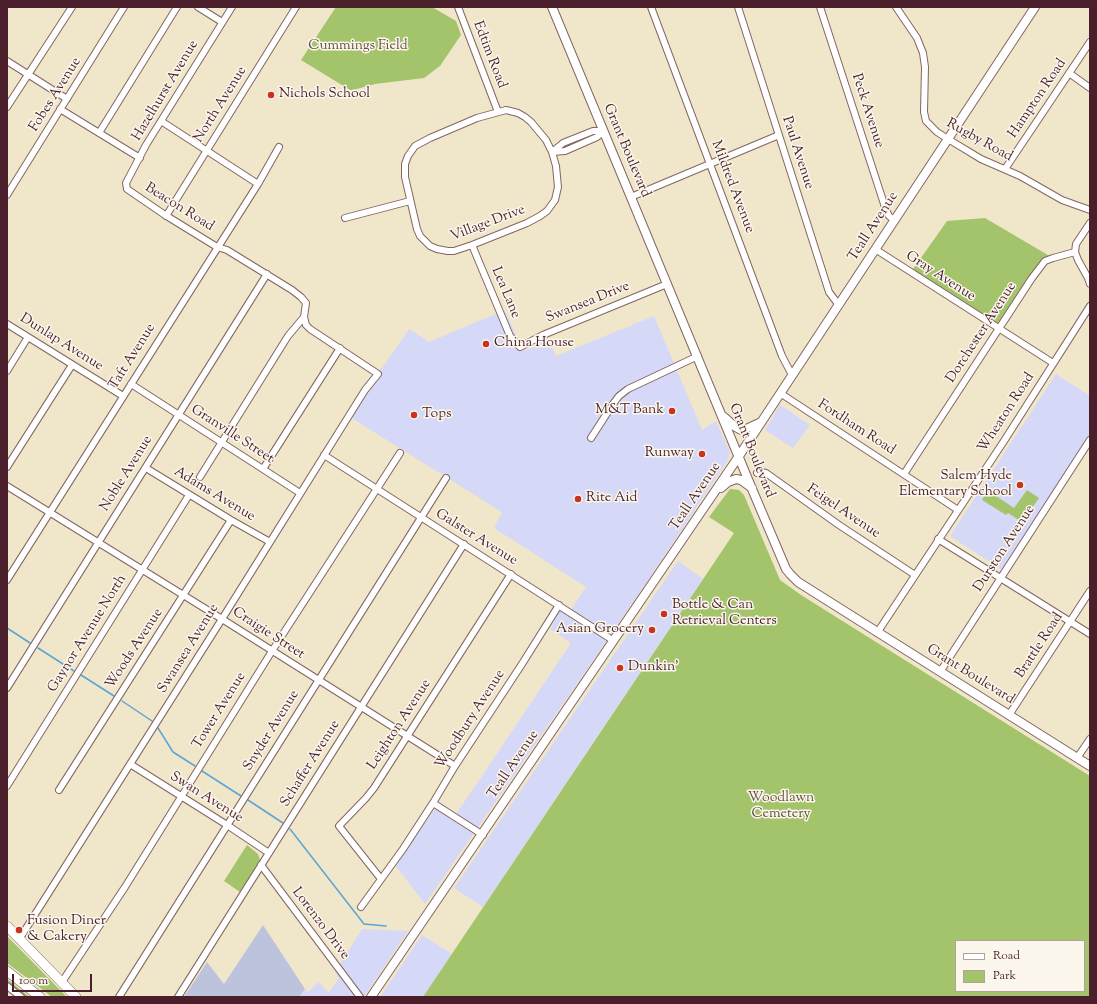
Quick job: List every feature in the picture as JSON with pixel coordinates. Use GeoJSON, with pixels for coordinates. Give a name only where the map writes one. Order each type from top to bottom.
{"type":"FeatureCollection","features":[{"type":"Feature","properties":{"kind":"main road"},"geometry":{"type":"LineString","coordinates":[[7,926],[75,996]]}},
{"type":"Feature","properties":{"kind":"main road"},"geometry":{"type":"LineString","coordinates":[[7,971],[39,996]]}},
{"type":"Feature","properties":{"kind":"street"},"geometry":{"type":"LineString","coordinates":[[7,106],[72,7]]}},
{"type":"Feature","properties":{"kind":"street","name":"Fobes Avenue"},"geometry":{"type":"LineString","coordinates":[[7,195],[124,7]]}},
{"type":"Feature","properties":{"kind":"street"},"geometry":{"type":"LineString","coordinates":[[99,133],[177,7]]}},
{"type":"Feature","properties":{"kind":"street"},"geometry":{"type":"LineString","coordinates":[[198,7],[222,22]]}},
{"type":"Feature","properties":{"kind":"street","name":"Hazelhurst Avenue"},"geometry":{"type":"LineString","coordinates":[[128,190],[126,183],[161,121],[232,7]]}},
{"type":"Feature","properties":{"kind":"street","name":"North Avenue"},"geometry":{"type":"LineString","coordinates":[[166,216],[296,7]]}},
{"type":"Feature","properties":{"kind":"street","name":"Edtim Road"},"geometry":{"type":"LineString","coordinates":[[458,7],[498,112]]}},
{"type":"Feature","properties":{"kind":"street","name":"Grant Boulevard"},"geometry":{"type":"LineString","coordinates":[[552,7],[786,569],[798,582],[1090,766]]}},
{"type":"Feature","properties":{"kind":"street","name":"Mildred Avenue"},"geometry":{"type":"LineString","coordinates":[[651,7],[782,356],[792,375]]}},
{"type":"Feature","properties":{"kind":"street","name":"Paul Avenue"},"geometry":{"type":"LineString","coordinates":[[738,7],[829,292],[838,304]]}},
{"type":"Feature","properties":{"kind":"street","name":"Peck Avenue"},"geometry":{"type":"LineString","coordinates":[[820,7],[886,210],[889,216],[894,220]]}},
{"type":"Feature","properties":{"kind":"street","name":"Rugby Road"},"geometry":{"type":"LineString","coordinates":[[896,7],[917,38],[923,53],[925,67],[923,92],[924,118],[926,121],[937,132],[981,159],[1020,176],[1062,200],[1090,210]]}},
{"type":"Feature","properties":{"kind":"street","name":"Teall Avenue"},"geometry":{"type":"LineString","coordinates":[[372,997],[713,495],[1035,7]]}},
{"type":"Feature","properties":{"kind":"street","name":"Hampton Road"},"geometry":{"type":"LineString","coordinates":[[1005,169],[1090,42]]}},
{"type":"Feature","properties":{"kind":"street"},"geometry":{"type":"LineString","coordinates":[[7,61],[67,99]]}},
{"type":"Feature","properties":{"kind":"street"},"geometry":{"type":"LineString","coordinates":[[1069,73],[1090,88]]}},
{"type":"Feature","properties":{"kind":"street"},"geometry":{"type":"LineString","coordinates":[[60,109],[140,158]]}},
{"type":"Feature","properties":{"kind":"street","name":"Village Drive"},"geometry":{"type":"LineString","coordinates":[[512,111],[525,117],[541,133],[552,152],[556,166],[558,186],[555,200],[547,211],[526,223],[454,251],[437,249],[430,246],[420,236],[410,201],[404,169],[408,156],[415,146],[470,121],[498,112],[512,111]]}},
{"type":"Feature","properties":{"kind":"street"},"geometry":{"type":"LineString","coordinates":[[161,121],[258,184]]}},
{"type":"Feature","properties":{"kind":"street"},"geometry":{"type":"LineString","coordinates":[[552,152],[563,143],[593,130],[604,131]]}},
{"type":"Feature","properties":{"kind":"street"},"geometry":{"type":"LineString","coordinates":[[631,197],[779,135]]}},
{"type":"Feature","properties":{"kind":"street","name":"Taft Avenue"},"geometry":{"type":"LineString","coordinates":[[7,580],[258,184],[279,147]]}},
{"type":"Feature","properties":{"kind":"street","name":"Beacon Road"},"geometry":{"type":"LineString","coordinates":[[128,190],[166,216],[217,247],[227,250],[301,296],[306,302],[304,317]]}},
{"type":"Feature","properties":{"kind":"street"},"geometry":{"type":"LineString","coordinates":[[345,218],[410,201]]}},
{"type":"Feature","properties":{"kind":"street"},"geometry":{"type":"LineString","coordinates":[[1090,223],[1076,244],[1075,252],[1090,284]]}},
{"type":"Feature","properties":{"kind":"street","name":"Lea Lane"},"geometry":{"type":"LineString","coordinates":[[472,244],[510,336],[520,347]]}},
{"type":"Feature","properties":{"kind":"street","name":"Gray Avenue"},"geometry":{"type":"LineString","coordinates":[[875,249],[1053,363]]}},
{"type":"Feature","properties":{"kind":"street","name":"Dorchester Avenue"},"geometry":{"type":"LineString","coordinates":[[904,474],[1032,278],[1045,261],[1075,252]]}},
{"type":"Feature","properties":{"kind":"street","name":"Noble Avenue"},"geometry":{"type":"LineString","coordinates":[[7,688],[267,274]]}},
{"type":"Feature","properties":{"kind":"street","name":"Swansea Drive"},"geometry":{"type":"LineString","coordinates":[[520,347],[543,335],[667,284]]}},
{"type":"Feature","properties":{"kind":"street","name":"Wheaton Road"},"geometry":{"type":"LineString","coordinates":[[877,632],[1090,306]]}},
{"type":"Feature","properties":{"kind":"street"},"geometry":{"type":"LineString","coordinates":[[263,470],[340,348],[310,329],[306,325],[304,317]]}},
{"type":"Feature","properties":{"kind":"street"},"geometry":{"type":"LineString","coordinates":[[200,477],[288,336],[304,317]]}},
{"type":"Feature","properties":{"kind":"street","name":"Dunlap Avenue"},"geometry":{"type":"LineString","coordinates":[[7,324],[123,396]]}},
{"type":"Feature","properties":{"kind":"street"},"geometry":{"type":"LineString","coordinates":[[7,370],[28,337]]}},
{"type":"Feature","properties":{"kind":"street","name":"Swansea Avenue"},"geometry":{"type":"LineString","coordinates":[[20,938],[365,390],[378,374],[340,348]]}},
{"type":"Feature","properties":{"kind":"street"},"geometry":{"type":"LineString","coordinates":[[591,438],[619,396],[628,389],[698,356]]}},
{"type":"Feature","properties":{"kind":"street"},"geometry":{"type":"LineString","coordinates":[[7,466],[72,365]]}},
{"type":"Feature","properties":{"kind":"street","name":"Granville Street"},"geometry":{"type":"LineString","coordinates":[[131,384],[300,494]]}},
{"type":"Feature","properties":{"kind":"street","name":"Fordham Road"},"geometry":{"type":"LineString","coordinates":[[780,393],[958,510]]}},
{"type":"Feature","properties":{"kind":"street"},"geometry":{"type":"LineString","coordinates":[[722,415],[740,430],[744,430],[761,422]]}},
{"type":"Feature","properties":{"kind":"street","name":"Durston Avenue"},"geometry":{"type":"LineString","coordinates":[[940,672],[1090,440]]}},
{"type":"Feature","properties":{"kind":"street","name":"Tower Avenue"},"geometry":{"type":"LineString","coordinates":[[62,982],[125,887],[272,651],[400,454]]}},
{"type":"Feature","properties":{"kind":"street","name":"Galster Avenue"},"geometry":{"type":"LineString","coordinates":[[324,456],[614,641]]}},
{"type":"Feature","properties":{"kind":"street","name":"Adams Avenue"},"geometry":{"type":"LineString","coordinates":[[146,468],[270,542]]}},
{"type":"Feature","properties":{"kind":"street","name":"Feigel Avenue"},"geometry":{"type":"LineString","coordinates":[[757,473],[766,473],[915,575]]}},
{"type":"Feature","properties":{"kind":"street","name":"Snyder Avenue"},"geometry":{"type":"LineString","coordinates":[[119,997],[446,478]]}},
{"type":"Feature","properties":{"kind":"street"},"geometry":{"type":"LineString","coordinates":[[713,495],[728,482],[736,479],[740,480],[752,489]]}},
{"type":"Feature","properties":{"kind":"street","name":"Craigie Street"},"geometry":{"type":"LineString","coordinates":[[7,486],[456,766]]}},
{"type":"Feature","properties":{"kind":"street","name":"Gaynor Avenue North"},"geometry":{"type":"LineString","coordinates":[[7,786],[189,495]]}},
{"type":"Feature","properties":{"kind":"street","name":"Woods Avenue"},"geometry":{"type":"LineString","coordinates":[[59,790],[231,520]]}},
{"type":"Feature","properties":{"kind":"street"},"geometry":{"type":"LineString","coordinates":[[938,539],[1090,634]]}},
{"type":"Feature","properties":{"kind":"street","name":"Schaffer Avenue"},"geometry":{"type":"LineString","coordinates":[[178,997],[464,544]]}},
{"type":"Feature","properties":{"kind":"street","name":"Leighton Avenue"},"geometry":{"type":"LineString","coordinates":[[381,879],[339,826],[366,798],[510,574]]}},
{"type":"Feature","properties":{"kind":"street","name":"Brattle Road"},"geometry":{"type":"LineString","coordinates":[[1010,715],[1090,591]]}},
{"type":"Feature","properties":{"kind":"street","name":"Woodbury Avenue"},"geometry":{"type":"LineString","coordinates":[[361,907],[403,849],[559,605]]}},
{"type":"Feature","properties":{"kind":"street"},"geometry":{"type":"LineString","coordinates":[[1077,758],[1090,739]]}},
{"type":"Feature","properties":{"kind":"street","name":"Swan Avenue"},"geometry":{"type":"LineString","coordinates":[[130,764],[227,824],[269,853]]}},
{"type":"Feature","properties":{"kind":"street"},"geometry":{"type":"LineString","coordinates":[[433,803],[483,834]]}},
{"type":"Feature","properties":{"kind":"street","name":"Lorenzo Drive"},"geometry":{"type":"LineString","coordinates":[[261,865],[360,997]]}},
{"type":"Feature","properties":{"kind":"street"},"geometry":{"type":"LineString","coordinates":[[7,986],[21,997]]}},
{"type":"Feature","properties":{"kind":"shaded area"},"geometry":{"type":"Polygon","coordinates":[[[505,310],[517,338],[527,350],[548,340],[556,356],[654,316],[702,430],[716,421],[730,452],[728,460],[636,598],[425,904],[395,865],[440,802],[456,814],[478,782],[571,643],[550,629],[560,611],[567,616],[586,587],[494,528],[502,512],[347,415],[369,378],[383,367],[409,329],[429,342],[505,310]]]}},
{"type":"Feature","properties":{"kind":"shaded area","name":"Salem Hyde Elementary School"},"geometry":{"type":"Polygon","coordinates":[[[1056,374],[1090,396],[1090,435],[1002,570],[950,536],[1056,374]]]}},
{"type":"Feature","properties":{"kind":"shaded area"},"geometry":{"type":"Polygon","coordinates":[[[780,405],[810,425],[793,448],[765,430],[780,405]]]}},
{"type":"Feature","properties":{"kind":"shaded area"},"geometry":{"type":"Polygon","coordinates":[[[678,561],[703,579],[483,907],[454,888],[678,561]]]}},
{"type":"Feature","properties":{"kind":"shaded area"},"geometry":{"type":"Polygon","coordinates":[[[263,925],[305,989],[299,997],[184,997],[207,962],[224,984],[263,925]]]}},
{"type":"Feature","properties":{"kind":"shaded area"},"geometry":{"type":"Polygon","coordinates":[[[362,929],[408,931],[364,997],[299,997],[305,989],[308,992],[319,982],[329,993],[339,978],[335,972],[362,929]]]}},
{"type":"Feature","properties":{"kind":"shaded area"},"geometry":{"type":"Polygon","coordinates":[[[422,935],[452,954],[423,997],[380,997],[422,935]]]}},
{"type":"Feature","properties":{"kind":"green space","name":"Cummings Field"},"geometry":{"type":"Polygon","coordinates":[[[336,7],[432,7],[456,21],[461,35],[440,66],[424,78],[375,84],[350,90],[301,60],[336,7]]]}},
{"type":"Feature","properties":{"kind":"green space"},"geometry":{"type":"Polygon","coordinates":[[[985,218],[1053,258],[1047,260],[999,328],[911,272],[947,221],[985,218]]]}},
{"type":"Feature","properties":{"kind":"green space"},"geometry":{"type":"Polygon","coordinates":[[[984,488],[1014,508],[1027,490],[1039,498],[1022,522],[1008,513],[1006,515],[982,500],[985,495],[981,492],[984,488]]]}},
{"type":"Feature","properties":{"kind":"green space","name":"Woodlawn Cemetery"},"geometry":{"type":"Polygon","coordinates":[[[730,489],[739,490],[744,495],[780,580],[801,595],[1090,776],[1090,997],[423,997],[734,533],[709,517],[730,489]]]}},
{"type":"Feature","properties":{"kind":"green space"},"geometry":{"type":"Polygon","coordinates":[[[247,845],[258,854],[260,860],[240,892],[224,881],[247,845]]]}},
{"type":"Feature","properties":{"kind":"green space"},"geometry":{"type":"Polygon","coordinates":[[[7,936],[66,997],[52,997],[7,963],[7,936]]]}},
{"type":"Feature","properties":{"kind":"green space"},"geometry":{"type":"Polygon","coordinates":[[[7,979],[30,997],[24,997],[7,984],[7,979]]]}},
{"type":"Feature","properties":{"kind":"waterway"},"geometry":{"type":"LineString","coordinates":[[7,628],[30,643]]}},
{"type":"Feature","properties":{"kind":"waterway"},"geometry":{"type":"LineString","coordinates":[[38,648],[74,671]]}},
{"type":"Feature","properties":{"kind":"waterway"},"geometry":{"type":"LineString","coordinates":[[81,675],[114,696]]}},
{"type":"Feature","properties":{"kind":"waterway"},"geometry":{"type":"LineString","coordinates":[[122,701],[152,721]]}},
{"type":"Feature","properties":{"kind":"waterway"},"geometry":{"type":"LineString","coordinates":[[158,728],[173,752],[195,766]]}},
{"type":"Feature","properties":{"kind":"waterway"},"geometry":{"type":"LineString","coordinates":[[202,771],[241,796]]}},
{"type":"Feature","properties":{"kind":"waterway"},"geometry":{"type":"LineString","coordinates":[[248,800],[283,823]]}},
{"type":"Feature","properties":{"kind":"waterway"},"geometry":{"type":"LineString","coordinates":[[290,829],[364,924],[386,926]]}},
{"type":"Feature","properties":{"kind":"place","name":"Nichols School"},"geometry":{"type":"Point","coordinates":[271,95]}},
{"type":"Feature","properties":{"kind":"place","name":"China House"},"geometry":{"type":"Point","coordinates":[486,344]}},
{"type":"Feature","properties":{"kind":"place","name":"M&T Bank"},"geometry":{"type":"Point","coordinates":[672,411]}},
{"type":"Feature","properties":{"kind":"place","name":"Tops"},"geometry":{"type":"Point","coordinates":[414,415]}},
{"type":"Feature","properties":{"kind":"place","name":"Runway"},"geometry":{"type":"Point","coordinates":[702,454]}},
{"type":"Feature","properties":{"kind":"place","name":"Salem Hyde Elementary School"},"geometry":{"type":"Point","coordinates":[1020,485]}},
{"type":"Feature","properties":{"kind":"place","name":"Rite Aid"},"geometry":{"type":"Point","coordinates":[578,499]}},
{"type":"Feature","properties":{"kind":"place","name":"Bottle & Can Retrieval Centers"},"geometry":{"type":"Point","coordinates":[664,614]}},
{"type":"Feature","properties":{"kind":"place","name":"Asian Grocery"},"geometry":{"type":"Point","coordinates":[652,630]}},
{"type":"Feature","properties":{"kind":"place","name":"Dunkin'"},"geometry":{"type":"Point","coordinates":[620,668]}},
{"type":"Feature","properties":{"kind":"place","name":"Fusion Diner & Cakery"},"geometry":{"type":"Point","coordinates":[19,930]}}]}
